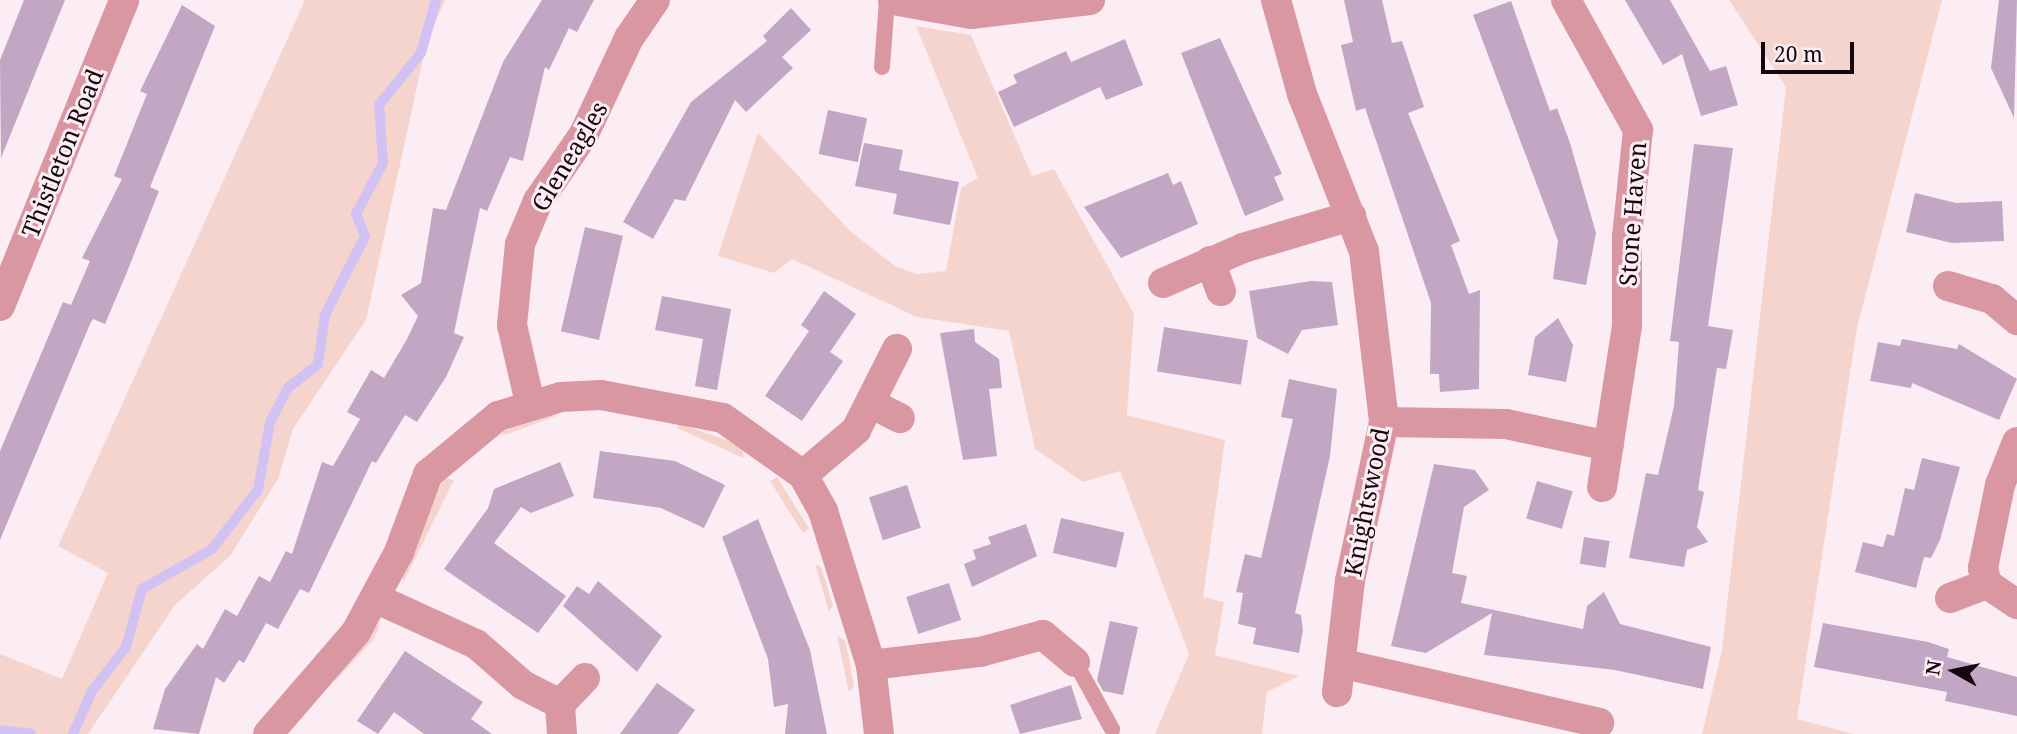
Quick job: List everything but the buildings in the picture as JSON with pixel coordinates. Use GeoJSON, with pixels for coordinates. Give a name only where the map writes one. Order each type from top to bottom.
{"type":"FeatureCollection","features":[{"type":"Feature","properties":{"kind":"street","name":"Thistleton Road"},"geometry":{"type":"LineString","coordinates":[[0,306],[124,0]]}},
{"type":"Feature","properties":{"kind":"street","name":"Gleneagles"},"geometry":{"type":"LineString","coordinates":[[530,403],[512,324],[520,244],[538,201],[584,134],[629,38],[655,0]]}},
{"type":"Feature","properties":{"kind":"street"},"geometry":{"type":"LineString","coordinates":[[893,0],[971,14],[1090,0]]}},
{"type":"Feature","properties":{"kind":"street","name":"Knightswood"},"geometry":{"type":"LineString","coordinates":[[1276,0],[1302,93],[1364,254],[1384,422],[1350,581],[1341,678],[1561,725],[1599,723]]}},
{"type":"Feature","properties":{"kind":"street","name":"Stone Haven"},"geometry":{"type":"LineString","coordinates":[[1566,0],[1638,130],[1627,236],[1627,326],[1602,487]]}},
{"type":"Feature","properties":{"kind":"street"},"geometry":{"type":"LineString","coordinates":[[1163,283],[1210,261],[1351,216]]}},
{"type":"Feature","properties":{"kind":"street"},"geometry":{"type":"LineString","coordinates":[[1210,261],[1221,291]]}},
{"type":"Feature","properties":{"kind":"street"},"geometry":{"type":"LineString","coordinates":[[1948,286],[1998,287],[2017,320]]}},
{"type":"Feature","properties":{"kind":"street"},"geometry":{"type":"LineString","coordinates":[[803,475],[856,430],[887,412],[897,349]]}},
{"type":"Feature","properties":{"kind":"street"},"geometry":{"type":"LineString","coordinates":[[268,734],[356,632],[375,598],[428,474],[498,416],[530,403],[601,396],[710,415],[763,443],[803,475],[824,511],[871,665],[879,734]]}},
{"type":"Feature","properties":{"kind":"street"},"geometry":{"type":"LineString","coordinates":[[1384,422],[1506,424],[1609,446]]}},
{"type":"Feature","properties":{"kind":"street"},"geometry":{"type":"LineString","coordinates":[[1987,584],[1984,550],[2017,442]]}},
{"type":"Feature","properties":{"kind":"street"},"geometry":{"type":"LineString","coordinates":[[1950,598],[1987,584]]}},
{"type":"Feature","properties":{"kind":"street"},"geometry":{"type":"LineString","coordinates":[[1987,584],[2017,604]]}},
{"type":"Feature","properties":{"kind":"street"},"geometry":{"type":"LineString","coordinates":[[375,598],[476,644],[523,685],[560,704]]}},
{"type":"Feature","properties":{"kind":"street"},"geometry":{"type":"LineString","coordinates":[[871,665],[980,652],[1026,626],[1061,645],[1075,662]]}},
{"type":"Feature","properties":{"kind":"street"},"geometry":{"type":"LineString","coordinates":[[562,734],[560,704],[584,678]]}},
{"type":"Feature","properties":{"kind":"lane"},"geometry":{"type":"LineString","coordinates":[[882,67],[887,0]]}},
{"type":"Feature","properties":{"kind":"lane"},"geometry":{"type":"LineString","coordinates":[[1075,662],[1112,729]]}},
{"type":"Feature","properties":{"kind":"shaded area"},"geometry":{"type":"Polygon","coordinates":[[[305,0],[445,0],[426,45],[366,320],[293,429],[278,479],[230,556],[175,605],[88,734],[0,734],[0,654],[62,679],[108,573],[58,546],[305,0]]]}},
{"type":"Feature","properties":{"kind":"shaded area"},"geometry":{"type":"Polygon","coordinates":[[[1729,0],[1942,0],[1857,328],[1797,719],[1854,734],[1702,734],[1722,650],[1786,87],[1729,0]]]}},
{"type":"Feature","properties":{"kind":"shaded area"},"geometry":{"type":"Polygon","coordinates":[[[916,26],[971,35],[1032,176],[1054,169],[1134,314],[1127,415],[1225,440],[1203,597],[1224,602],[1215,655],[1299,676],[1267,692],[1262,734],[1155,734],[1189,654],[1120,471],[1083,482],[1035,449],[1009,331],[917,317],[792,259],[774,273],[718,256],[758,133],[850,231],[895,266],[917,274],[946,271],[961,188],[978,178],[916,26]]]}},
{"type":"Feature","properties":{"kind":"shaded area"},"geometry":{"type":"Polygon","coordinates":[[[549,412],[556,416],[502,436],[504,429],[549,412]]]}},
{"type":"Feature","properties":{"kind":"shaded area"},"geometry":{"type":"Polygon","coordinates":[[[680,424],[729,441],[743,449],[743,458],[677,428],[680,424]]]}},
{"type":"Feature","properties":{"kind":"shaded area"},"geometry":{"type":"Polygon","coordinates":[[[777,477],[809,529],[803,533],[770,481],[777,477]]]}},
{"type":"Feature","properties":{"kind":"shaded area"},"geometry":{"type":"Polygon","coordinates":[[[444,478],[454,480],[403,583],[402,570],[444,478]]]}},
{"type":"Feature","properties":{"kind":"shaded area"},"geometry":{"type":"Polygon","coordinates":[[[815,564],[821,567],[833,605],[829,612],[815,564]]]}},
{"type":"Feature","properties":{"kind":"shaded area"},"geometry":{"type":"Polygon","coordinates":[[[381,622],[374,639],[335,681],[328,678],[381,622]]]}},
{"type":"Feature","properties":{"kind":"shaded area"},"geometry":{"type":"Polygon","coordinates":[[[837,636],[845,640],[854,687],[849,692],[837,636]]]}},
{"type":"Feature","properties":{"kind":"waterway"},"geometry":{"type":"LineString","coordinates":[[73,734],[92,691],[126,647],[142,589],[212,549],[258,490],[270,422],[289,387],[318,364],[325,315],[365,236],[356,214],[383,163],[379,105],[421,53],[436,0]]}},
{"type":"Feature","properties":{"kind":"waterway"},"geometry":{"type":"LineString","coordinates":[[0,730],[31,734]]}}]}
